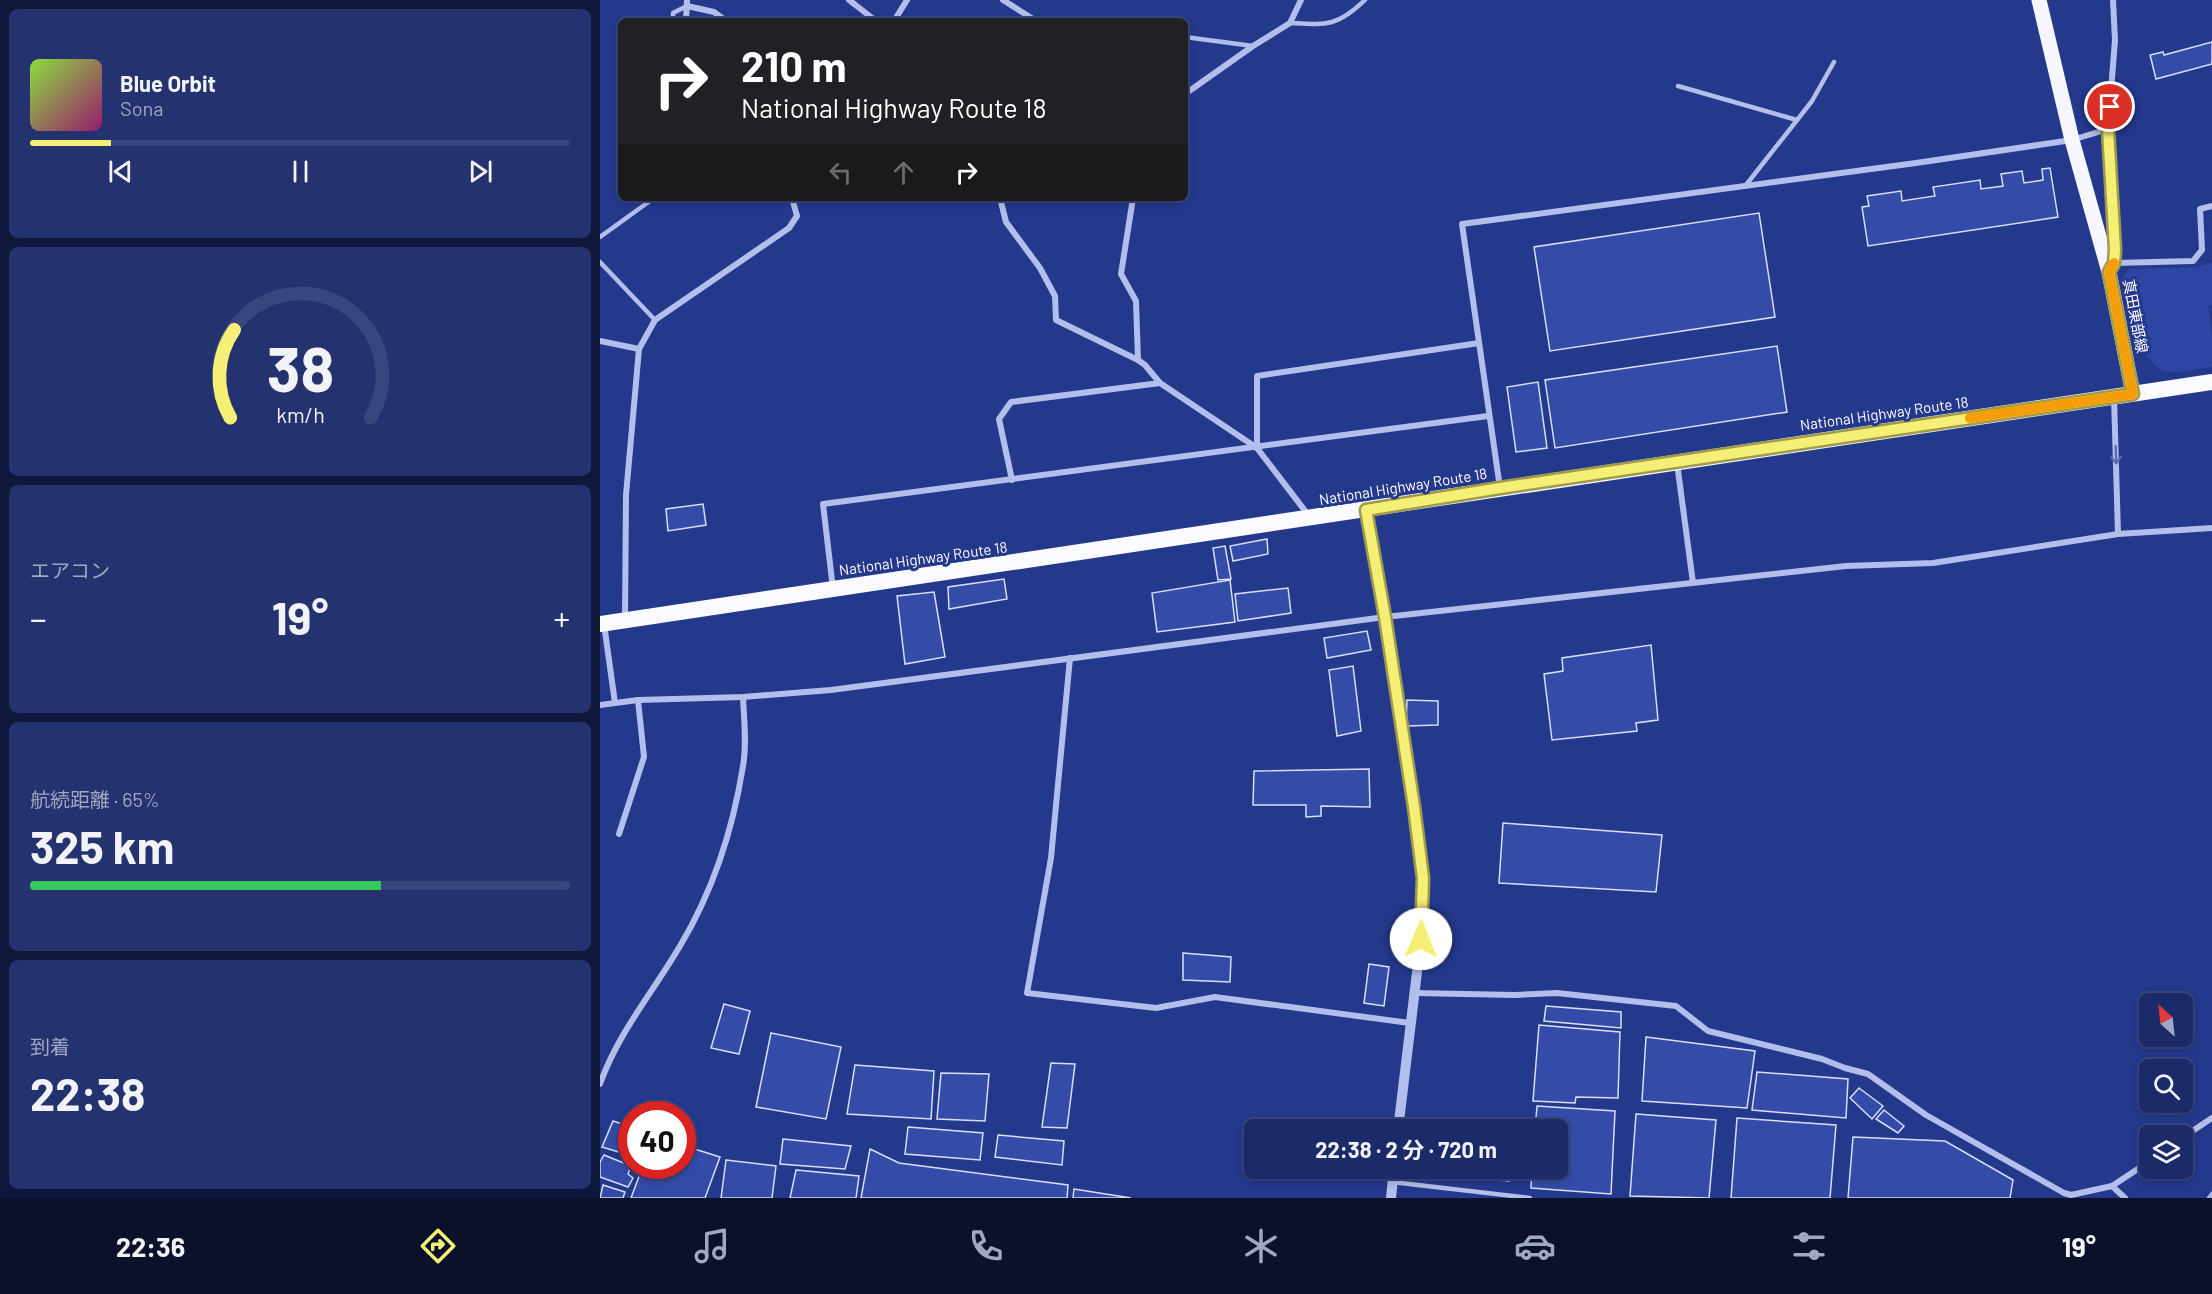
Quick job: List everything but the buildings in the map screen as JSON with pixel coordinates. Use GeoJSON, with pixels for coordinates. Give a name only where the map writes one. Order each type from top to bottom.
{"type":"FeatureCollection","features":[{"type":"Feature","properties":{"kind":"highway","name":"National Highway Route 18"},"geometry":{"type":"LineString","coordinates":[[602,624],[2212,382]]}},
{"type":"Feature","properties":{"kind":"main road","name":"真田東部線"},"geometry":{"type":"LineString","coordinates":[[2039,0],[2072,140],[2112,267],[2133,394]]}},
{"type":"Feature","properties":{"kind":"street"},"geometry":{"type":"LineString","coordinates":[[849,0],[872,18]]}},
{"type":"Feature","properties":{"kind":"street"},"geometry":{"type":"LineString","coordinates":[[896,18],[907,0]]}},
{"type":"Feature","properties":{"kind":"street"},"geometry":{"type":"LineString","coordinates":[[1003,0],[1031,18]]}},
{"type":"Feature","properties":{"kind":"street"},"geometry":{"type":"LineString","coordinates":[[1015,8],[1020,0]]}},
{"type":"Feature","properties":{"kind":"street"},"geometry":{"type":"LineString","coordinates":[[2113,0],[2115,40],[2108,129],[2112,267],[2193,261],[2202,250],[2200,209],[2212,206]]}},
{"type":"Feature","properties":{"kind":"street"},"geometry":{"type":"LineString","coordinates":[[1188,92],[1290,23],[1299,1]]}},
{"type":"Feature","properties":{"kind":"street"},"geometry":{"type":"LineString","coordinates":[[686,18],[687,3],[714,12],[722,18]]}},
{"type":"Feature","properties":{"kind":"street"},"geometry":{"type":"LineString","coordinates":[[1500,488],[1462,224],[1745,188],[2072,140],[2108,129]]}},
{"type":"Feature","properties":{"kind":"street"},"geometry":{"type":"LineString","coordinates":[[625,620],[626,495],[639,349],[655,320],[789,228],[797,216],[793,201]]}},
{"type":"Feature","properties":{"kind":"street"},"geometry":{"type":"LineString","coordinates":[[1001,201],[1006,222],[1040,268],[1055,296],[1056,320],[1138,360],[1160,383],[1257,448],[1311,519]]}},
{"type":"Feature","properties":{"kind":"street"},"geometry":{"type":"LineString","coordinates":[[1133,201],[1121,274],[1136,301],[1138,360]]}},
{"type":"Feature","properties":{"kind":"street"},"geometry":{"type":"LineString","coordinates":[[600,341],[639,349]]}},
{"type":"Feature","properties":{"kind":"street"},"geometry":{"type":"LineString","coordinates":[[1257,448],[1257,376],[1479,343]]}},
{"type":"Feature","properties":{"kind":"street"},"geometry":{"type":"LineString","coordinates":[[1012,480],[999,419],[1011,402],[1160,383]]}},
{"type":"Feature","properties":{"kind":"street"},"geometry":{"type":"LineString","coordinates":[[2114,397],[2118,534]]}},
{"type":"Feature","properties":{"kind":"street"},"geometry":{"type":"LineString","coordinates":[[833,590],[823,504],[1488,417]]}},
{"type":"Feature","properties":{"kind":"street"},"geometry":{"type":"LineString","coordinates":[[1677,462],[1693,583]]}},
{"type":"Feature","properties":{"kind":"street"},"geometry":{"type":"LineString","coordinates":[[1366,510],[1385,617],[1423,878],[1421,939],[1399,1119]]}},
{"type":"Feature","properties":{"kind":"street"},"geometry":{"type":"LineString","coordinates":[[600,705],[638,700],[743,697],[831,690],[1385,617],[1846,566],[1932,563],[2118,534],[2212,528]]}},
{"type":"Feature","properties":{"kind":"street"},"geometry":{"type":"LineString","coordinates":[[602,624],[615,703]]}},
{"type":"Feature","properties":{"kind":"street"},"geometry":{"type":"LineString","coordinates":[[1070,658],[1051,858],[1027,993],[1156,1008],[1215,997],[1410,1023]]}},
{"type":"Feature","properties":{"kind":"street"},"geometry":{"type":"LineString","coordinates":[[600,1084],[614,1050],[681,945],[715,878],[729,834],[744,764],[743,697]]}},
{"type":"Feature","properties":{"kind":"street"},"geometry":{"type":"LineString","coordinates":[[619,834],[644,757],[638,700]]}},
{"type":"Feature","properties":{"kind":"street"},"geometry":{"type":"LineString","coordinates":[[1415,993],[1515,995],[1557,993],[1676,1006],[1708,1031],[1822,1059],[1868,1074],[1926,1115],[2071,1197],[2112,1186],[2139,1168]]}},
{"type":"Feature","properties":{"kind":"street"},"geometry":{"type":"LineString","coordinates":[[2193,1131],[2212,1118]]}},
{"type":"Feature","properties":{"kind":"street"},"geometry":{"type":"LineString","coordinates":[[1391,1198],[1392,1179]]}},
{"type":"Feature","properties":{"kind":"street"},"geometry":{"type":"LineString","coordinates":[[2112,1186],[2125,1198]]}},
{"type":"Feature","properties":{"kind":"lane"},"geometry":{"type":"LineString","coordinates":[[1290,23],[1328,25],[1353,12],[1365,0]]}},
{"type":"Feature","properties":{"kind":"lane"},"geometry":{"type":"LineString","coordinates":[[673,18],[673,13],[687,3]]}},
{"type":"Feature","properties":{"kind":"lane"},"geometry":{"type":"LineString","coordinates":[[1188,37],[1253,46]]}},
{"type":"Feature","properties":{"kind":"lane"},"geometry":{"type":"LineString","coordinates":[[1745,188],[1812,101],[1834,62]]}},
{"type":"Feature","properties":{"kind":"lane"},"geometry":{"type":"LineString","coordinates":[[1678,86],[1797,120]]}},
{"type":"Feature","properties":{"kind":"lane"},"geometry":{"type":"LineString","coordinates":[[600,237],[650,201]]}},
{"type":"Feature","properties":{"kind":"lane"},"geometry":{"type":"LineString","coordinates":[[600,262],[655,320]]}},
{"type":"Feature","properties":{"kind":"lane"},"geometry":{"type":"LineString","coordinates":[[1392,1182],[1530,1198]]}},
{"type":"Feature","properties":{"kind":"shaded area"},"geometry":{"type":"Polygon","coordinates":[[[2212,263],[2212,305],[2208,306],[2212,336],[2212,367],[2166,371],[2156,366],[2142,346],[2131,317],[2121,279],[2129,269],[2196,267],[2212,263]]]}},
{"type":"Feature","properties":{"kind":"waterway"},"geometry":{"type":"LineString","coordinates":[[2209,1198],[2212,1194]]}},
{"type":"Feature","properties":{"kind":"slow traffic"},"geometry":{"type":"LineString","coordinates":[[1970,418],[2133,394],[2109,272],[2114,263]]}},
{"type":"Feature","properties":{"kind":"route"},"geometry":{"type":"LineString","coordinates":[[1421,939],[1423,878],[1414,807],[1366,510],[2133,394],[2109,272],[2114,263],[2115,250],[2108,129],[2110,107]]}}]}
